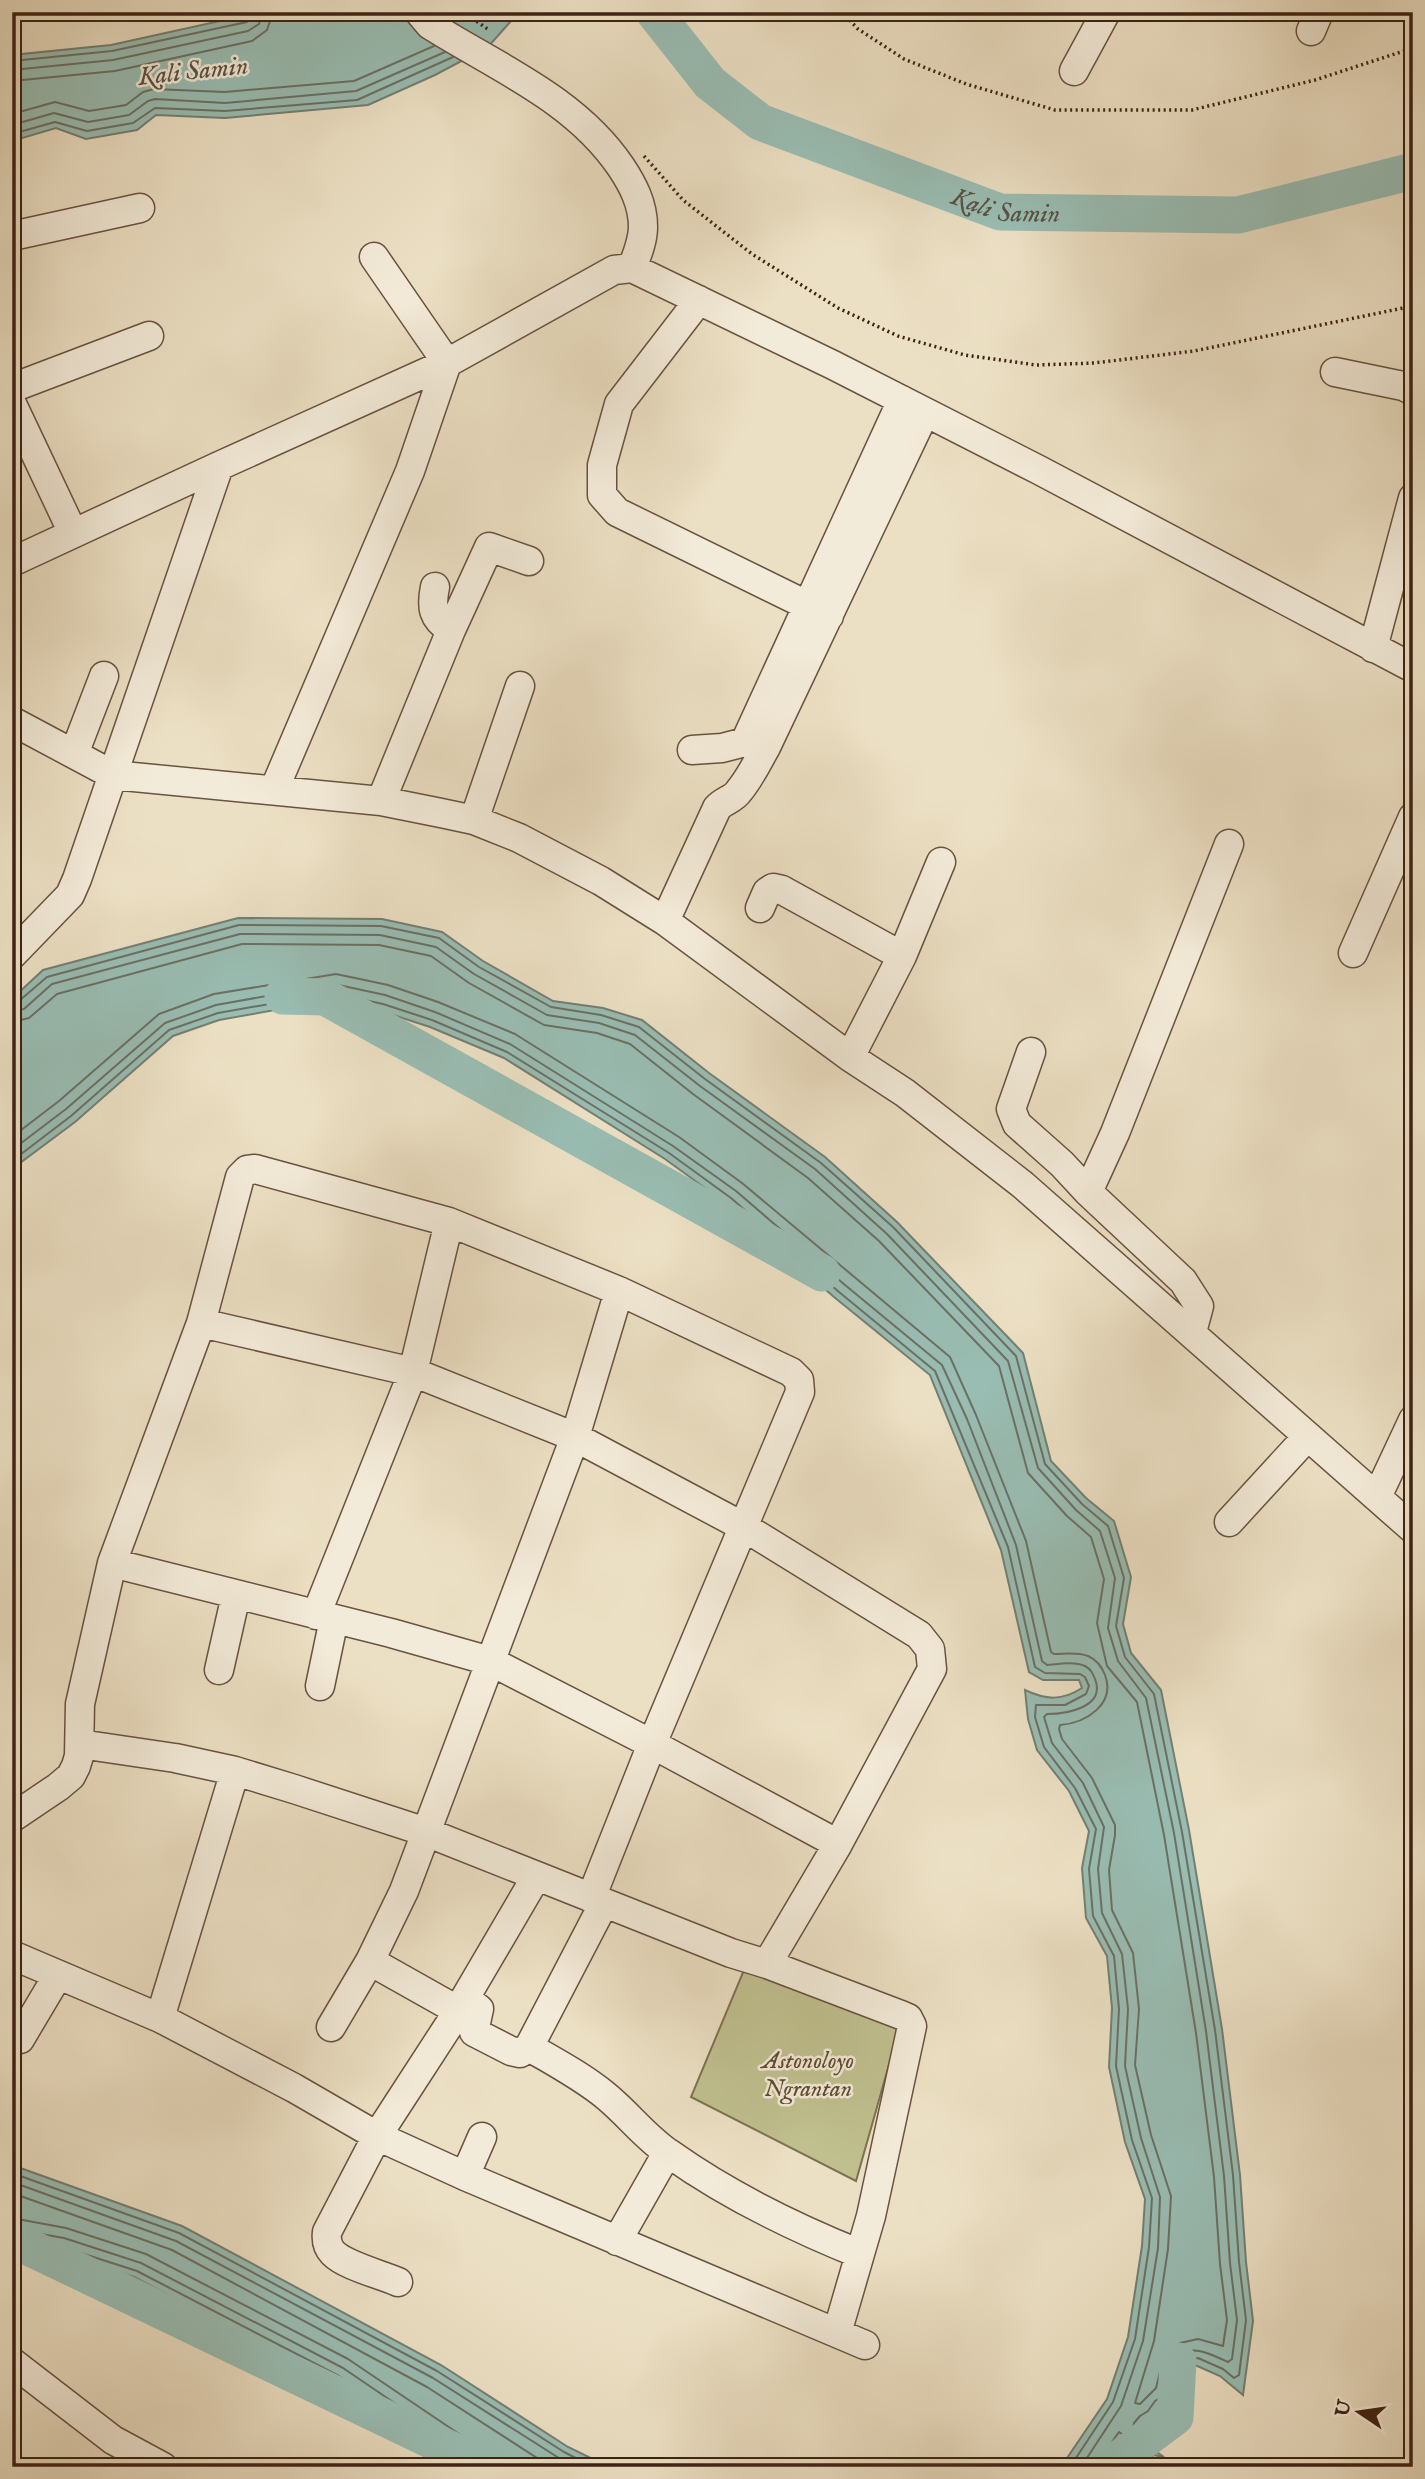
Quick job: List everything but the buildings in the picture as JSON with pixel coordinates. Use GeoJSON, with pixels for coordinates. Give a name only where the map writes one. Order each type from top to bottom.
{"type":"FeatureCollection","features":[{"type":"Feature","properties":{"kind":"street"},"geometry":{"type":"LineString","coordinates":[[419,12],[441,33],[556,100],[583,121],[601,141],[631,182],[641,207],[643,228],[632,268]]}},
{"type":"Feature","properties":{"kind":"street"},"geometry":{"type":"LineString","coordinates":[[1074,71],[1106,12]]}},
{"type":"Feature","properties":{"kind":"street"},"geometry":{"type":"LineString","coordinates":[[12,236],[140,208]]}},
{"type":"Feature","properties":{"kind":"street"},"geometry":{"type":"LineString","coordinates":[[374,257],[447,363]]}},
{"type":"Feature","properties":{"kind":"street"},"geometry":{"type":"LineString","coordinates":[[12,562],[447,363],[614,270],[632,268],[914,406],[1413,668]]}},
{"type":"Feature","properties":{"kind":"street"},"geometry":{"type":"LineString","coordinates":[[699,300],[619,404],[602,465],[602,495],[617,512],[818,610]]}},
{"type":"Feature","properties":{"kind":"street"},"geometry":{"type":"LineString","coordinates":[[12,388],[149,336]]}},
{"type":"Feature","properties":{"kind":"street"},"geometry":{"type":"LineString","coordinates":[[274,790],[410,471],[447,363]]}},
{"type":"Feature","properties":{"kind":"street"},"geometry":{"type":"LineString","coordinates":[[1335,372],[1413,391]]}},
{"type":"Feature","properties":{"kind":"street"},"geometry":{"type":"LineString","coordinates":[[12,404],[73,533]]}},
{"type":"Feature","properties":{"kind":"street"},"geometry":{"type":"LineString","coordinates":[[665,921],[717,808],[739,791],[756,744],[914,406]]}},
{"type":"Feature","properties":{"kind":"street"},"geometry":{"type":"LineString","coordinates":[[16,944],[70,895],[219,466]]}},
{"type":"Feature","properties":{"kind":"street"},"geometry":{"type":"LineString","coordinates":[[1373,648],[1413,498]]}},
{"type":"Feature","properties":{"kind":"street"},"geometry":{"type":"LineString","coordinates":[[381,801],[451,629],[489,547],[529,561]]}},
{"type":"Feature","properties":{"kind":"street"},"geometry":{"type":"LineString","coordinates":[[435,587],[433,613],[451,629]]}},
{"type":"Feature","properties":{"kind":"street"},"geometry":{"type":"LineString","coordinates":[[74,754],[104,676]]}},
{"type":"Feature","properties":{"kind":"street"},"geometry":{"type":"LineString","coordinates":[[474,820],[520,686]]}},
{"type":"Feature","properties":{"kind":"street"},"geometry":{"type":"LineString","coordinates":[[12,721],[113,775],[381,801],[474,820],[556,856],[665,921],[850,1057],[905,1093],[1014,1178],[1413,1529]]}},
{"type":"Feature","properties":{"kind":"street"},"geometry":{"type":"LineString","coordinates":[[692,750],[756,744]]}},
{"type":"Feature","properties":{"kind":"street"},"geometry":{"type":"LineString","coordinates":[[1353,953],[1413,817]]}},
{"type":"Feature","properties":{"kind":"street"},"geometry":{"type":"LineString","coordinates":[[1088,1192],[1115,1133],[1229,844]]}},
{"type":"Feature","properties":{"kind":"street"},"geometry":{"type":"LineString","coordinates":[[850,1057],[902,956],[941,862]]}},
{"type":"Feature","properties":{"kind":"street"},"geometry":{"type":"LineString","coordinates":[[760,908],[767,892],[774,888],[782,890],[902,956]]}},
{"type":"Feature","properties":{"kind":"street"},"geometry":{"type":"LineString","coordinates":[[1031,1052],[1011,1109],[1017,1124],[1183,1281],[1199,1306],[1192,1332]]}},
{"type":"Feature","properties":{"kind":"street"},"geometry":{"type":"LineString","coordinates":[[12,1818],[71,1776],[79,1756],[80,1704],[112,1563],[201,1323],[240,1177],[247,1170],[270,1172],[449,1222],[619,1291],[791,1372],[799,1380],[800,1392],[652,1744],[597,1900],[529,2047],[520,2053],[474,2032],[479,2009],[461,2004],[370,1961]]}},
{"type":"Feature","properties":{"kind":"street"},"geometry":{"type":"LineString","coordinates":[[320,1686],[325,1617],[412,1372],[449,1222]]}},
{"type":"Feature","properties":{"kind":"street"},"geometry":{"type":"LineString","coordinates":[[1096,1249],[1121,1224]]}},
{"type":"Feature","properties":{"kind":"street"},"geometry":{"type":"LineString","coordinates":[[331,2027],[395,1913],[575,1437],[619,1291]]}},
{"type":"Feature","properties":{"kind":"street"},"geometry":{"type":"LineString","coordinates":[[201,1323],[412,1372],[575,1437],[744,1528],[919,1635],[930,1649],[932,1669],[838,1844],[767,1964]]}},
{"type":"Feature","properties":{"kind":"street"},"geometry":{"type":"LineString","coordinates":[[1377,1497],[1413,1420]]}},
{"type":"Feature","properties":{"kind":"street"},"geometry":{"type":"LineString","coordinates":[[1229,1522],[1307,1437]]}},
{"type":"Feature","properties":{"kind":"street"},"geometry":{"type":"LineString","coordinates":[[112,1563],[391,1633],[490,1661],[838,1844]]}},
{"type":"Feature","properties":{"kind":"street"},"geometry":{"type":"LineString","coordinates":[[219,1670],[236,1595]]}},
{"type":"Feature","properties":{"kind":"street"},"geometry":{"type":"LineString","coordinates":[[80,1744],[175,1758],[234,1771],[426,1832],[731,1953],[908,2018],[912,2026],[872,2216],[837,2333]]}},
{"type":"Feature","properties":{"kind":"street"},"geometry":{"type":"LineString","coordinates":[[160,2018],[234,1771]]}},
{"type":"Feature","properties":{"kind":"street"},"geometry":{"type":"LineString","coordinates":[[398,2281],[333,2253],[326,2242],[327,2232],[377,2136],[461,2004],[536,1877]]}},
{"type":"Feature","properties":{"kind":"street"},"geometry":{"type":"LineString","coordinates":[[12,1955],[160,2018],[294,2088],[377,2136],[464,2176],[865,2345]]}},
{"type":"Feature","properties":{"kind":"street"},"geometry":{"type":"LineString","coordinates":[[20,2039],[58,1975]]}},
{"type":"Feature","properties":{"kind":"street"},"geometry":{"type":"LineString","coordinates":[[529,2047],[606,2096],[667,2153],[760,2210],[860,2254]]}},
{"type":"Feature","properties":{"kind":"street"},"geometry":{"type":"LineString","coordinates":[[464,2176],[482,2137]]}},
{"type":"Feature","properties":{"kind":"street"},"geometry":{"type":"LineString","coordinates":[[617,2241],[667,2153]]}},
{"type":"Feature","properties":{"kind":"street"},"geometry":{"type":"LineString","coordinates":[[12,2362],[113,2440],[163,2467]]}},
{"type":"Feature","properties":{"kind":"path"},"geometry":{"type":"LineString","coordinates":[[463,12],[493,32]]}},
{"type":"Feature","properties":{"kind":"path"},"geometry":{"type":"LineString","coordinates":[[842,12],[858,29],[904,59],[965,84],[1055,110],[1192,110],[1315,80],[1413,48]]}},
{"type":"Feature","properties":{"kind":"path"},"geometry":{"type":"LineString","coordinates":[[639,151],[683,200],[752,254],[838,308],[898,336],[965,355],[1037,365],[1094,363],[1194,351],[1413,306]]}},
{"type":"Feature","properties":{"kind":"green space","name":"Astonoloyo Ngrantan"},"geometry":{"type":"Polygon","coordinates":[[[744,1970],[895,2025],[898,2033],[856,2181],[691,2097],[744,1970]]]}},
{"type":"Feature","properties":{"kind":"water"},"geometry":{"type":"Polygon","coordinates":[[[261,12],[523,12],[511,21],[488,47],[435,75],[368,105],[225,118],[156,115],[137,130],[86,139],[56,128],[12,141],[12,55],[111,45],[261,12]]]}},
{"type":"Feature","properties":{"kind":"water"},"geometry":{"type":"Polygon","coordinates":[[[238,918],[382,919],[442,932],[483,961],[553,1001],[603,1008],[642,1020],[709,1073],[825,1157],[897,1222],[1023,1353],[1051,1461],[1086,1498],[1114,1521],[1131,1577],[1123,1624],[1131,1653],[1161,1690],[1189,1830],[1222,2029],[1240,2175],[1253,2321],[1243,2395],[1220,2376],[1195,2365],[1185,2375],[1184,2389],[1175,2410],[1165,2413],[1160,2424],[1148,2429],[1151,2448],[1164,2457],[1153,2455],[1149,2467],[1061,2467],[1107,2399],[1128,2337],[1142,2246],[1145,2199],[1125,2142],[1109,2067],[1112,2008],[1107,1956],[1086,1918],[1082,1868],[1089,1831],[1069,1791],[1037,1750],[1028,1719],[1025,1690],[1054,1698],[1082,1688],[1079,1680],[1043,1680],[1029,1672],[1001,1550],[930,1375],[834,1297],[727,1204],[665,1159],[504,1058],[430,1027],[381,1011],[331,1000],[219,1020],[173,1036],[75,1122],[12,1169],[14,997],[43,970],[238,918]]]}},
{"type":"Feature","properties":{"kind":"water"},"geometry":{"type":"Polygon","coordinates":[[[12,2165],[182,2226],[441,2365],[568,2447],[609,2467],[460,2467],[335,2382],[134,2277],[60,2253],[12,2244],[12,2165]]]}},
{"type":"Feature","properties":{"kind":"waterway","name":"Kali Samin"},"geometry":{"type":"LineString","coordinates":[[654,12],[710,83],[760,122],[1000,212],[1238,215],[1413,171]]}},
{"type":"Feature","properties":{"kind":"waterway"},"geometry":{"type":"LineString","coordinates":[[283,996],[325,997],[822,1273]]}},
{"type":"Feature","properties":{"kind":"waterway"},"geometry":{"type":"LineString","coordinates":[[12,2239],[487,2467]]}},
{"type":"Feature","properties":{"kind":"waterway"},"geometry":{"type":"LineString","coordinates":[[1108,2467],[1175,2417],[1178,2361]]}}]}
